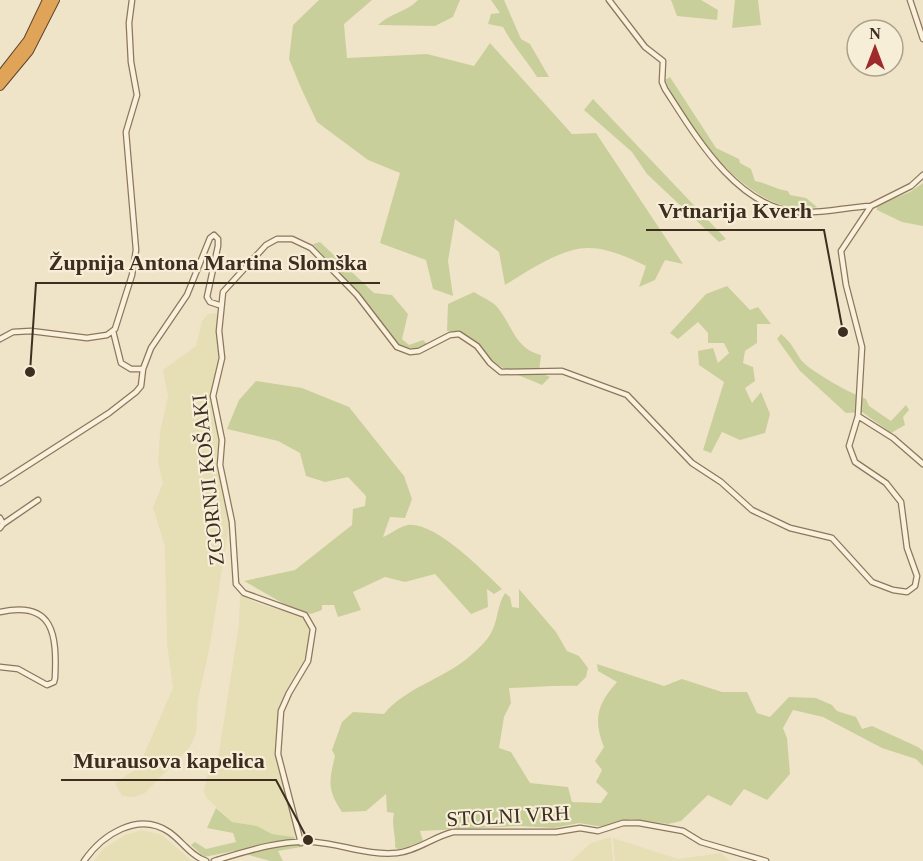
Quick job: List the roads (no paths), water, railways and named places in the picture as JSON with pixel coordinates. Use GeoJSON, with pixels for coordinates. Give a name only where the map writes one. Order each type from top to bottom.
{"type":"FeatureCollection","features":[{"type":"Feature","properties":{"kind":"highway"},"geometry":{"type":"LineString","coordinates":[[0,76],[28,40],[47,0]]}},
{"type":"Feature","properties":{"kind":"highway"},"geometry":{"type":"LineString","coordinates":[[0,86],[29,51],[55,0]]}},
{"type":"Feature","properties":{"kind":"street"},"geometry":{"type":"LineString","coordinates":[[132,0],[129,22],[131,62],[137,95],[126,132],[135,258],[113,331],[121,363],[131,369],[143,369]]}},
{"type":"Feature","properties":{"kind":"street"},"geometry":{"type":"LineString","coordinates":[[609,0],[645,47],[663,61],[662,81],[665,89],[710,153],[741,186],[764,201],[791,211],[811,212],[872,206],[911,186],[923,175]]}},
{"type":"Feature","properties":{"kind":"street"},"geometry":{"type":"LineString","coordinates":[[910,0],[923,39]]}},
{"type":"Feature","properties":{"kind":"street"},"geometry":{"type":"LineString","coordinates":[[0,483],[110,413],[141,386],[143,369],[151,348],[187,295],[210,238],[214,235],[218,239],[218,246],[207,297],[210,302],[219,305],[227,285],[246,269],[266,245],[277,239],[303,242],[357,295],[397,347],[410,352],[418,351],[450,335],[459,334],[477,346],[490,363],[501,372],[562,371],[614,389],[632,398],[692,463],[721,482],[752,510],[790,528],[832,538],[877,586],[907,592],[913,589],[917,582],[907,548],[901,502],[886,483],[855,462],[851,454],[850,438],[858,416],[862,339],[846,285],[841,251],[872,206]]}},
{"type":"Feature","properties":{"kind":"street","name":"ZGORNJI KOŠAKI"},"geometry":{"type":"LineString","coordinates":[[219,305],[222,357],[213,396],[222,440],[220,472],[232,522],[234,580],[244,592],[305,615],[313,629],[308,661],[284,703],[278,754],[301,843]]}},
{"type":"Feature","properties":{"kind":"street"},"geometry":{"type":"LineString","coordinates":[[0,339],[22,331],[87,338],[106,335],[113,331]]}},
{"type":"Feature","properties":{"kind":"street"},"geometry":{"type":"LineString","coordinates":[[858,416],[893,438],[923,464]]}},
{"type":"Feature","properties":{"kind":"street"},"geometry":{"type":"LineString","coordinates":[[0,518],[2,526],[39,500]]}},
{"type":"Feature","properties":{"kind":"street"},"geometry":{"type":"LineString","coordinates":[[0,612],[26,609],[45,618],[55,637],[55,678],[54,682],[47,685],[18,669],[0,667]]}},
{"type":"Feature","properties":{"kind":"street","name":"STOLNI VRH"},"geometry":{"type":"LineString","coordinates":[[214,861],[269,845],[301,843],[396,854],[410,850],[437,836],[453,832],[556,832],[573,828],[598,831],[629,822],[672,827],[708,845],[766,861]]}},
{"type":"Feature","properties":{"kind":"street"},"geometry":{"type":"LineString","coordinates":[[84,861],[94,848],[122,829],[141,824],[167,830],[206,861]]}},
{"type":"Feature","properties":{"kind":"street"},"geometry":{"type":"LineString","coordinates":[[232,855],[238,861]]}},
{"type":"Feature","properties":{"kind":"place","name":"Vrtnarija Kverh"},"geometry":{"type":"Point","coordinates":[843,332]}},
{"type":"Feature","properties":{"kind":"place","name":"Župnija Antona Martina Slomška"},"geometry":{"type":"Point","coordinates":[30,372]}},
{"type":"Feature","properties":{"kind":"place","name":"Murausova kapelica"},"geometry":{"type":"Point","coordinates":[308,840]}}]}
